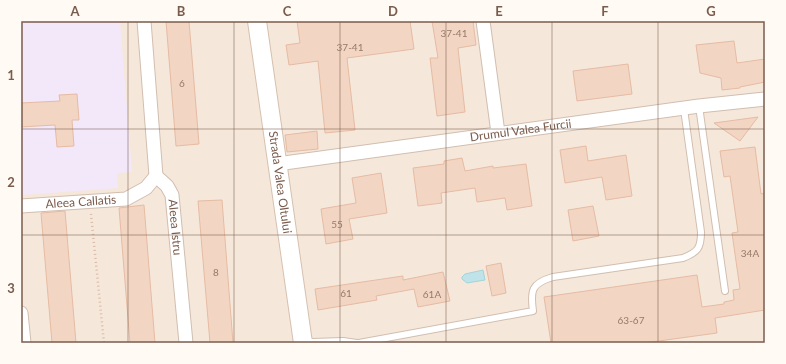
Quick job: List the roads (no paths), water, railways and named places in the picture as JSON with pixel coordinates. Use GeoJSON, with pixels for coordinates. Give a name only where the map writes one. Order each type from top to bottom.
{"type":"FeatureCollection","features":[{"type":"Feature","properties":{"kind":"main road","name":"Strada Valea Oltului"},"geometry":{"type":"LineString","coordinates":[[257,21],[302,342]]}},
{"type":"Feature","properties":{"kind":"street"},"geometry":{"type":"LineString","coordinates":[[144,21],[156,176]]}},
{"type":"Feature","properties":{"kind":"street"},"geometry":{"type":"LineString","coordinates":[[483,21],[498,133]]}},
{"type":"Feature","properties":{"kind":"street","name":"Drumul Valea Furcii"},"geometry":{"type":"LineString","coordinates":[[277,164],[699,106],[765,99]]}},
{"type":"Feature","properties":{"kind":"street","name":"Aleea Callatis"},"geometry":{"type":"LineString","coordinates":[[21,206],[126,199],[146,188],[156,176]]}},
{"type":"Feature","properties":{"kind":"street","name":"Aleea Istru"},"geometry":{"type":"LineString","coordinates":[[156,176],[167,186],[172,196],[186,343]]}},
{"type":"Feature","properties":{"kind":"street"},"geometry":{"type":"LineString","coordinates":[[21,313],[24,343]]}},
{"type":"Feature","properties":{"kind":"lane"},"geometry":{"type":"LineString","coordinates":[[699,106],[725,291]]}},
{"type":"Feature","properties":{"kind":"lane"},"geometry":{"type":"LineString","coordinates":[[302,342],[343,341],[358,343],[532,311],[532,289],[544,279],[683,258],[693,254],[698,249],[701,239],[701,232],[684,109]]}},
{"type":"Feature","properties":{"kind":"water"},"geometry":{"type":"Polygon","coordinates":[[[483,270],[485,280],[467,283],[462,279],[465,274],[483,270]]]}}]}
